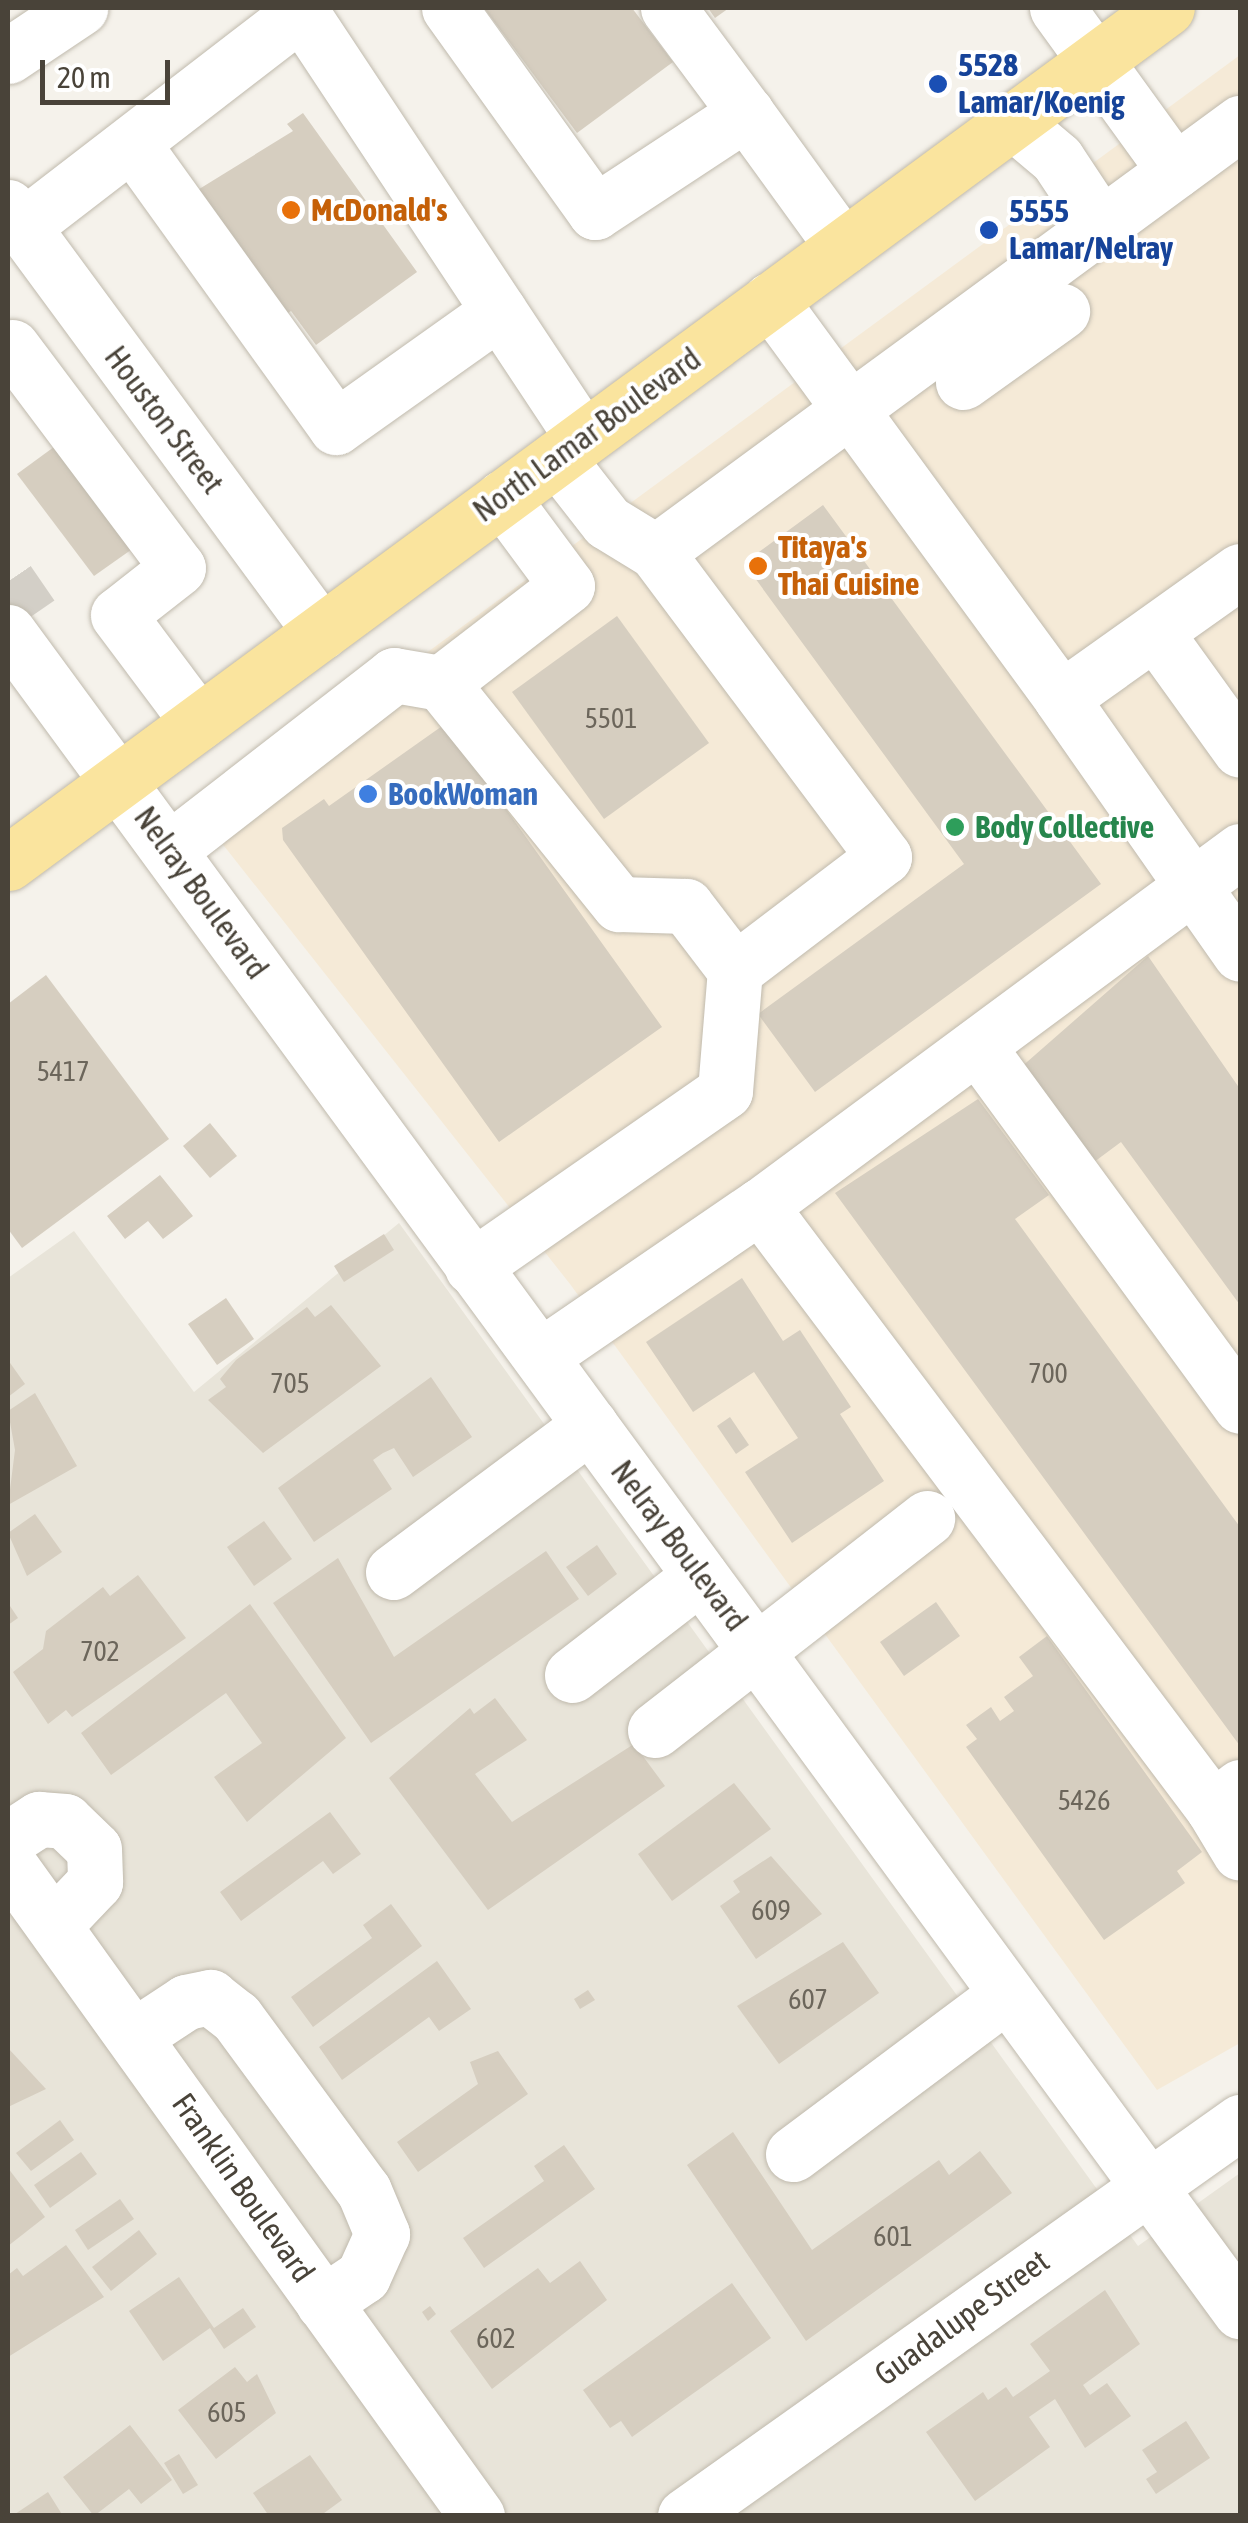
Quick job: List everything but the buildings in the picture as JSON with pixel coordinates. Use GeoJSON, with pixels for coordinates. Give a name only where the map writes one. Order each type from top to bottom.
{"type":"FeatureCollection","features":[{"type":"Feature","properties":{"kind":"main road","name":"North Lamar Boulevard"},"geometry":{"type":"LineString","coordinates":[[8,863],[1167,8]]}},
{"type":"Feature","properties":{"kind":"street"},"geometry":{"type":"LineString","coordinates":[[8,56],[80,8]]}},
{"type":"Feature","properties":{"kind":"street"},"geometry":{"type":"LineString","coordinates":[[449,8],[596,212],[746,113]]}},
{"type":"Feature","properties":{"kind":"street"},"geometry":{"type":"LineString","coordinates":[[668,8],[843,247]]}},
{"type":"Feature","properties":{"kind":"street"},"geometry":{"type":"LineString","coordinates":[[1057,8],[1175,172]]}},
{"type":"Feature","properties":{"kind":"street"},"geometry":{"type":"LineString","coordinates":[[15,217],[134,146],[305,10],[500,310],[605,520],[656,552],[884,857],[735,970]]}},
{"type":"Feature","properties":{"kind":"street"},"geometry":{"type":"LineString","coordinates":[[1012,121],[1057,159],[1102,226]]}},
{"type":"Feature","properties":{"kind":"street"},"geometry":{"type":"LineString","coordinates":[[656,552],[852,413],[1240,123]]}},
{"type":"Feature","properties":{"kind":"street"},"geometry":{"type":"LineString","coordinates":[[134,146],[336,427],[500,310]]}},
{"type":"Feature","properties":{"kind":"street","name":"Houston Street"},"geometry":{"type":"LineString","coordinates":[[15,217],[320,632]]}},
{"type":"Feature","properties":{"kind":"street"},"geometry":{"type":"LineString","coordinates":[[74,299],[10,348],[178,568]]}},
{"type":"Feature","properties":{"kind":"street"},"geometry":{"type":"LineString","coordinates":[[770,300],[1061,698],[1240,954]]}},
{"type":"Feature","properties":{"kind":"street"},"geometry":{"type":"LineString","coordinates":[[963,382],[1062,311]]}},
{"type":"Feature","properties":{"kind":"street"},"geometry":{"type":"LineString","coordinates":[[441,683],[568,586],[502,498]]}},
{"type":"Feature","properties":{"kind":"street"},"geometry":{"type":"LineString","coordinates":[[198,722],[118,615],[238,520]]}},
{"type":"Feature","properties":{"kind":"street"},"geometry":{"type":"LineString","coordinates":[[550,562],[605,520]]}},
{"type":"Feature","properties":{"kind":"street"},"geometry":{"type":"LineString","coordinates":[[1061,698],[1240,572]]}},
{"type":"Feature","properties":{"kind":"street","name":"Nelray Boulevard"},"geometry":{"type":"LineString","coordinates":[[20,624],[40,674],[1240,2311]]}},
{"type":"Feature","properties":{"kind":"street"},"geometry":{"type":"LineString","coordinates":[[1155,632],[1240,750]]}},
{"type":"Feature","properties":{"kind":"street"},"geometry":{"type":"LineString","coordinates":[[170,849],[394,676],[441,683],[619,904],[686,906],[735,970],[725,1091],[472,1267]]}},
{"type":"Feature","properties":{"kind":"street"},"geometry":{"type":"LineString","coordinates":[[542,1355],[760,1206],[1240,852]]}},
{"type":"Feature","properties":{"kind":"street"},"geometry":{"type":"LineString","coordinates":[[977,1046],[1240,1406]]}},
{"type":"Feature","properties":{"kind":"street"},"geometry":{"type":"LineString","coordinates":[[760,1206],[1231,1816]]}},
{"type":"Feature","properties":{"kind":"street"},"geometry":{"type":"LineString","coordinates":[[393,1572],[590,1426]]}},
{"type":"Feature","properties":{"kind":"street"},"geometry":{"type":"LineString","coordinates":[[654,1730],[927,1518]]}},
{"type":"Feature","properties":{"kind":"street"},"geometry":{"type":"LineString","coordinates":[[572,1675],[700,1576]]}},
{"type":"Feature","properties":{"kind":"street"},"geometry":{"type":"LineString","coordinates":[[8,1840],[39,1819],[65,1821],[94,1849],[96,1882],[54,1925]]}},
{"type":"Feature","properties":{"kind":"street","name":"Franklin Boulevard"},"geometry":{"type":"LineString","coordinates":[[8,1863],[136,2035],[477,2516]]}},
{"type":"Feature","properties":{"kind":"street"},"geometry":{"type":"LineString","coordinates":[[793,2154],[1007,1994]]}},
{"type":"Feature","properties":{"kind":"street"},"geometry":{"type":"LineString","coordinates":[[136,2035],[186,2002],[210,1997],[236,2017],[364,2191],[382,2234],[363,2276],[323,2303]]}},
{"type":"Feature","properties":{"kind":"street","name":"Guadalupe Street"},"geometry":{"type":"LineString","coordinates":[[684,2516],[1240,2122]]}},
{"type":"Feature","properties":{"kind":"shaded area"},"geometry":{"type":"Polygon","coordinates":[[[1240,55],[1240,2043],[1157,2090],[570,1284],[202,818],[1240,55]]]}},
{"type":"Feature","properties":{"kind":"shaded area"},"geometry":{"type":"Polygon","coordinates":[[[399,1223],[1138,2246],[1240,2173],[1240,2515],[8,2515],[8,1278],[74,1231],[194,1392],[399,1223]]]}},
{"type":"Feature","properties":{"kind":"tunnel"},"geometry":{"type":"LineString","coordinates":[[8,581],[32,616]]}},
{"type":"Feature","properties":{"kind":"place","name":"5528 Lamar/Koenig"},"geometry":{"type":"Point","coordinates":[938,84]}},
{"type":"Feature","properties":{"kind":"place","name":"McDonald's"},"geometry":{"type":"Point","coordinates":[291,210]}},
{"type":"Feature","properties":{"kind":"place","name":"5555 Lamar/Nelray"},"geometry":{"type":"Point","coordinates":[989,230]}},
{"type":"Feature","properties":{"kind":"place","name":"Titaya's Thai Cuisine"},"geometry":{"type":"Point","coordinates":[758,566]}},
{"type":"Feature","properties":{"kind":"place","name":"BookWoman"},"geometry":{"type":"Point","coordinates":[368,794]}},
{"type":"Feature","properties":{"kind":"place","name":"Body Collective"},"geometry":{"type":"Point","coordinates":[955,827]}}]}
